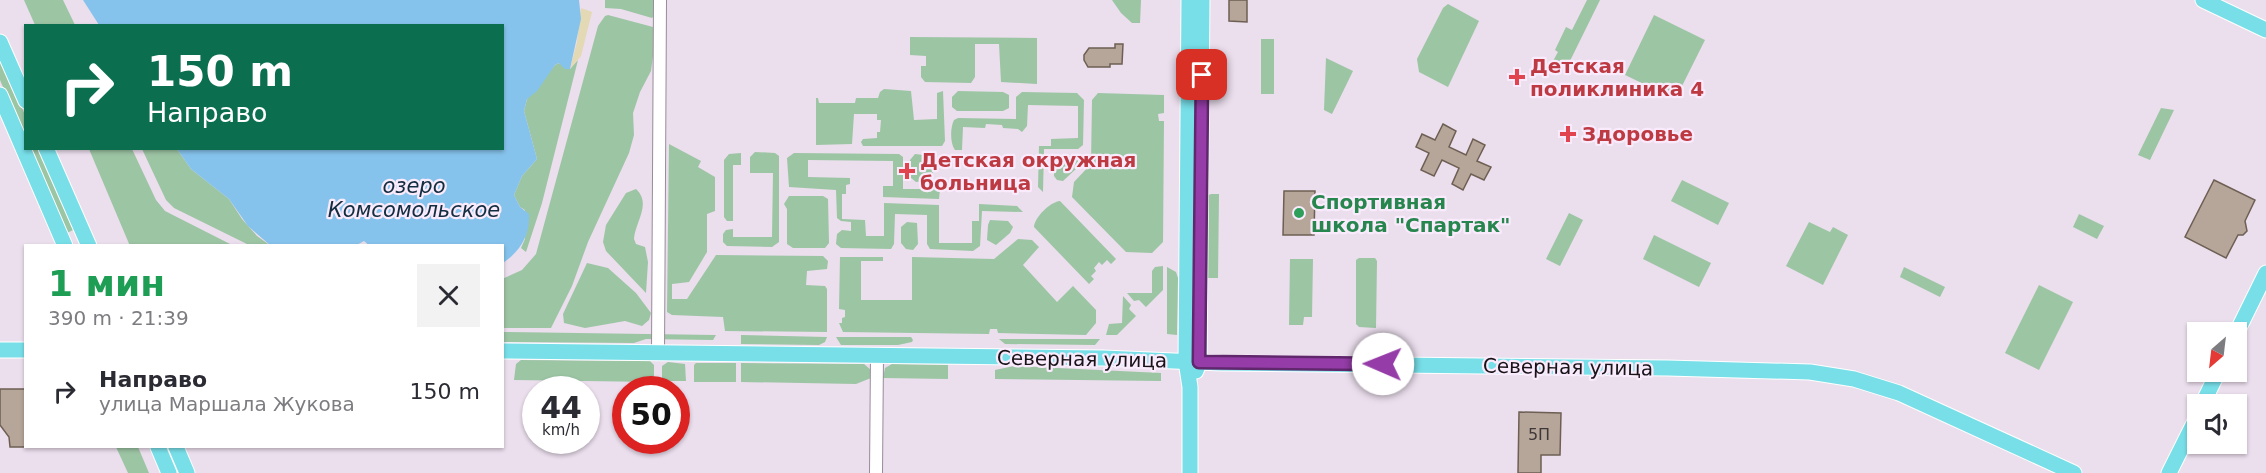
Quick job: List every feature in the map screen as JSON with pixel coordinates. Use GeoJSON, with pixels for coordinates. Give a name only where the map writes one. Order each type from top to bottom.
{"type":"FeatureCollection","features":[{"type":"Feature","properties":{"kind":"main road"},"geometry":{"type":"LineString","coordinates":[[1189,0],[1193,289]]}},
{"type":"Feature","properties":{"kind":"main road"},"geometry":{"type":"LineString","coordinates":[[1190,473],[1190,387],[1202,0]]}},
{"type":"Feature","properties":{"kind":"main road"},"geometry":{"type":"LineString","coordinates":[[2203,0],[2266,30]]}},
{"type":"Feature","properties":{"kind":"main road"},"geometry":{"type":"LineString","coordinates":[[0,42],[24,96]]}},
{"type":"Feature","properties":{"kind":"main road"},"geometry":{"type":"LineString","coordinates":[[0,95],[64,244]]}},
{"type":"Feature","properties":{"kind":"main road"},"geometry":{"type":"LineString","coordinates":[[47,150],[87,241]]}},
{"type":"Feature","properties":{"kind":"main road"},"geometry":{"type":"LineString","coordinates":[[2242,322],[2266,273]]}},
{"type":"Feature","properties":{"kind":"main road"},"geometry":{"type":"LineString","coordinates":[[0,350],[24,350]]}},
{"type":"Feature","properties":{"kind":"main road","name":"Северная улица"},"geometry":{"type":"LineString","coordinates":[[504,351],[877,355],[1810,372],[1854,379],[1899,393],[2074,473]]}},
{"type":"Feature","properties":{"kind":"main road"},"geometry":{"type":"LineString","coordinates":[[2169,473],[2187,437]]}},
{"type":"Feature","properties":{"kind":"main road"},"geometry":{"type":"LineString","coordinates":[[158,448],[169,473]]}},
{"type":"Feature","properties":{"kind":"main road"},"geometry":{"type":"LineString","coordinates":[[176,448],[187,473]]}},
{"type":"Feature","properties":{"kind":"street"},"geometry":{"type":"LineString","coordinates":[[658,353],[660,0]]}},
{"type":"Feature","properties":{"kind":"street"},"geometry":{"type":"LineString","coordinates":[[876,473],[877,355]]}},
{"type":"Feature","properties":{"kind":"green space"},"geometry":{"type":"Polygon","coordinates":[[[24,0],[63,0],[75,24],[35,24],[24,0]]]}},
{"type":"Feature","properties":{"kind":"green space"},"geometry":{"type":"Polygon","coordinates":[[[605,0],[666,0],[652,18],[621,9],[605,8],[605,0]]]}},
{"type":"Feature","properties":{"kind":"green space"},"geometry":{"type":"Polygon","coordinates":[[[1112,0],[1141,0],[1140,23],[1132,23],[1112,0]]]}},
{"type":"Feature","properties":{"kind":"green space"},"geometry":{"type":"Polygon","coordinates":[[[1587,0],[1600,0],[1567,67],[1553,61],[1558,52],[1555,50],[1566,27],[1572,30],[1587,0]]]}},
{"type":"Feature","properties":{"kind":"green space"},"geometry":{"type":"Polygon","coordinates":[[[1448,4],[1479,21],[1448,87],[1419,72],[1417,59],[1443,8],[1448,4]]]}},
{"type":"Feature","properties":{"kind":"green space"},"geometry":{"type":"Polygon","coordinates":[[[1654,15],[1705,40],[1680,90],[1677,89],[1673,98],[1625,75],[1654,15]]]}},
{"type":"Feature","properties":{"kind":"green space"},"geometry":{"type":"Polygon","coordinates":[[[605,16],[653,27],[655,41],[651,71],[640,92],[633,113],[634,135],[629,153],[588,242],[572,286],[551,328],[504,328],[504,278],[522,270],[536,254],[598,26],[605,16]]]}},
{"type":"Feature","properties":{"kind":"green space"},"geometry":{"type":"Polygon","coordinates":[[[910,37],[1037,38],[1037,84],[1001,82],[999,44],[975,44],[975,77],[971,83],[925,82],[921,77],[921,66],[926,66],[926,56],[910,55],[910,37]]]}},
{"type":"Feature","properties":{"kind":"green space"},"geometry":{"type":"Polygon","coordinates":[[[1261,39],[1274,39],[1274,94],[1261,94],[1261,39]]]}},
{"type":"Feature","properties":{"kind":"green space"},"geometry":{"type":"Polygon","coordinates":[[[0,56],[24,113],[24,137],[0,80],[0,56]]]}},
{"type":"Feature","properties":{"kind":"green space"},"geometry":{"type":"Polygon","coordinates":[[[1326,58],[1353,71],[1332,114],[1324,110],[1326,58]]]}},
{"type":"Feature","properties":{"kind":"green space"},"geometry":{"type":"Polygon","coordinates":[[[578,60],[542,203],[526,252],[521,248],[525,239],[525,210],[520,207],[514,195],[522,176],[537,159],[524,111],[527,99],[555,65],[559,63],[570,69],[578,60]]]}},
{"type":"Feature","properties":{"kind":"green space"},"geometry":{"type":"Polygon","coordinates":[[[884,89],[911,91],[914,120],[937,119],[937,93],[943,91],[945,141],[942,146],[863,146],[861,142],[863,139],[877,138],[877,132],[880,132],[881,120],[877,120],[877,114],[854,114],[852,144],[816,145],[816,98],[819,103],[855,103],[856,98],[878,98],[884,89]]]}},
{"type":"Feature","properties":{"kind":"green space"},"geometry":{"type":"Polygon","coordinates":[[[958,91],[1003,92],[1009,95],[1009,108],[1003,111],[957,111],[952,107],[952,97],[958,91]]]}},
{"type":"Feature","properties":{"kind":"green space"},"geometry":{"type":"Polygon","coordinates":[[[1022,92],[1077,93],[1084,100],[1083,145],[1078,149],[1044,149],[1043,192],[1038,187],[1039,146],[1051,146],[1051,139],[1078,138],[1078,106],[1028,105],[1027,126],[1022,132],[1018,129],[1003,128],[1002,125],[986,124],[985,128],[963,127],[962,150],[955,150],[952,143],[952,127],[954,120],[958,118],[1016,119],[1016,97],[1022,92]]]}},
{"type":"Feature","properties":{"kind":"green space"},"geometry":{"type":"Polygon","coordinates":[[[1098,93],[1164,95],[1164,113],[1158,114],[1159,121],[1164,121],[1163,242],[1152,253],[1126,252],[1072,197],[1074,182],[1091,164],[1092,100],[1098,93]]]}},
{"type":"Feature","properties":{"kind":"green space"},"geometry":{"type":"Polygon","coordinates":[[[2161,108],[2174,110],[2150,160],[2138,155],[2161,108]]]}},
{"type":"Feature","properties":{"kind":"green space"},"geometry":{"type":"Polygon","coordinates":[[[669,144],[701,161],[698,167],[715,177],[715,211],[707,214],[707,252],[689,282],[672,284],[672,299],[687,299],[716,255],[823,256],[828,261],[827,269],[807,271],[806,285],[825,286],[827,289],[827,332],[725,331],[723,317],[672,315],[667,312],[669,144]]]}},
{"type":"Feature","properties":{"kind":"green space"},"geometry":{"type":"Polygon","coordinates":[[[30,150],[40,150],[75,229],[67,233],[30,150]]]}},
{"type":"Feature","properties":{"kind":"green space"},"geometry":{"type":"Polygon","coordinates":[[[89,150],[132,150],[156,200],[165,211],[230,244],[129,244],[89,150]]]}},
{"type":"Feature","properties":{"kind":"green space"},"geometry":{"type":"Polygon","coordinates":[[[142,150],[178,150],[191,169],[229,199],[242,219],[257,236],[268,244],[247,244],[174,208],[166,200],[142,150]]]}},
{"type":"Feature","properties":{"kind":"green space"},"geometry":{"type":"Polygon","coordinates":[[[755,152],[775,153],[779,156],[779,242],[772,247],[727,246],[723,242],[723,234],[726,230],[733,229],[733,237],[772,237],[773,173],[750,173],[750,157],[755,152]]]}},
{"type":"Feature","properties":{"kind":"green space"},"geometry":{"type":"Polygon","coordinates":[[[741,153],[741,165],[733,165],[733,221],[727,221],[724,217],[724,160],[729,154],[741,153]]]}},
{"type":"Feature","properties":{"kind":"green space"},"geometry":{"type":"Polygon","coordinates":[[[794,153],[899,154],[903,157],[903,189],[940,189],[939,199],[883,197],[883,186],[893,186],[893,161],[808,160],[808,177],[850,178],[850,184],[846,185],[846,194],[842,194],[842,219],[865,220],[866,236],[884,236],[884,203],[939,205],[939,243],[972,243],[972,221],[979,221],[979,204],[1017,206],[1023,212],[982,211],[980,246],[973,251],[930,249],[927,244],[927,215],[895,214],[894,244],[891,249],[841,248],[836,244],[837,234],[842,230],[851,231],[851,222],[837,218],[836,190],[789,187],[787,158],[794,153]]]}},
{"type":"Feature","properties":{"kind":"green space"},"geometry":{"type":"Polygon","coordinates":[[[915,154],[932,156],[933,177],[931,180],[916,182],[910,177],[910,160],[915,154]]]}},
{"type":"Feature","properties":{"kind":"green space"},"geometry":{"type":"Polygon","coordinates":[[[1057,156],[1073,156],[1079,162],[1078,167],[1063,181],[1057,180],[1054,176],[1054,159],[1057,156]]]}},
{"type":"Feature","properties":{"kind":"green space"},"geometry":{"type":"Polygon","coordinates":[[[1682,180],[1729,203],[1718,225],[1671,201],[1682,180]]]}},
{"type":"Feature","properties":{"kind":"green space"},"geometry":{"type":"Polygon","coordinates":[[[636,189],[641,195],[643,207],[634,239],[636,244],[645,247],[648,262],[646,293],[606,251],[603,242],[606,225],[626,193],[636,189]]]}},
{"type":"Feature","properties":{"kind":"green space"},"geometry":{"type":"Polygon","coordinates":[[[1219,194],[1218,278],[1207,278],[1204,261],[1207,196],[1219,194]]]}},
{"type":"Feature","properties":{"kind":"green space"},"geometry":{"type":"Polygon","coordinates":[[[789,196],[823,196],[828,199],[829,243],[825,248],[793,248],[787,244],[787,209],[784,204],[789,196]]]}},
{"type":"Feature","properties":{"kind":"green space"},"geometry":{"type":"Polygon","coordinates":[[[1060,201],[1116,259],[1111,264],[1107,260],[1102,265],[1099,262],[1094,268],[1096,271],[1091,276],[1094,279],[1089,284],[1034,227],[1044,211],[1060,201]]]}},
{"type":"Feature","properties":{"kind":"green space"},"geometry":{"type":"Polygon","coordinates":[[[1569,213],[1583,220],[1560,266],[1546,259],[1569,213]]]}},
{"type":"Feature","properties":{"kind":"green space"},"geometry":{"type":"Polygon","coordinates":[[[2079,214],[2104,226],[2097,239],[2073,227],[2079,214]]]}},
{"type":"Feature","properties":{"kind":"green space"},"geometry":{"type":"Polygon","coordinates":[[[990,220],[1008,221],[1013,227],[1010,233],[996,245],[987,240],[990,220]]]}},
{"type":"Feature","properties":{"kind":"green space"},"geometry":{"type":"Polygon","coordinates":[[[907,222],[917,223],[918,244],[913,250],[906,249],[901,243],[901,227],[907,222]]]}},
{"type":"Feature","properties":{"kind":"green space"},"geometry":{"type":"Polygon","coordinates":[[[1809,222],[1830,232],[1833,227],[1848,235],[1823,285],[1786,266],[1809,222]]]}},
{"type":"Feature","properties":{"kind":"green space"},"geometry":{"type":"Polygon","coordinates":[[[1654,235],[1711,263],[1699,287],[1643,259],[1654,235]]]}},
{"type":"Feature","properties":{"kind":"green space"},"geometry":{"type":"Polygon","coordinates":[[[1018,239],[1032,240],[1039,247],[1023,265],[1057,302],[1073,286],[1096,310],[1096,323],[1086,335],[998,333],[997,329],[990,329],[989,334],[843,332],[839,323],[842,323],[842,318],[845,317],[845,310],[839,309],[840,257],[883,257],[883,261],[861,261],[861,300],[912,300],[912,257],[994,259],[1018,239]]]}},
{"type":"Feature","properties":{"kind":"green space"},"geometry":{"type":"Polygon","coordinates":[[[1375,258],[1377,261],[1376,328],[1359,327],[1356,324],[1356,260],[1375,258]]]}},
{"type":"Feature","properties":{"kind":"green space"},"geometry":{"type":"Polygon","coordinates":[[[1290,259],[1313,259],[1312,317],[1304,317],[1303,325],[1289,325],[1290,259]]]}},
{"type":"Feature","properties":{"kind":"green space"},"geometry":{"type":"Polygon","coordinates":[[[587,263],[608,268],[636,293],[651,313],[649,320],[642,326],[625,321],[585,328],[564,323],[563,314],[587,263]]]}},
{"type":"Feature","properties":{"kind":"green space"},"geometry":{"type":"Polygon","coordinates":[[[1163,266],[1163,290],[1146,307],[1139,300],[1134,301],[1127,293],[1152,293],[1152,271],[1155,267],[1163,266]]]}},
{"type":"Feature","properties":{"kind":"green space"},"geometry":{"type":"Polygon","coordinates":[[[1167,267],[1176,272],[1178,278],[1177,335],[1167,334],[1167,267]]]}},
{"type":"Feature","properties":{"kind":"green space"},"geometry":{"type":"Polygon","coordinates":[[[1904,267],[1945,287],[1940,297],[1900,277],[1904,267]]]}},
{"type":"Feature","properties":{"kind":"green space"},"geometry":{"type":"Polygon","coordinates":[[[2039,285],[2073,302],[2039,370],[2005,353],[2039,285]]]}},
{"type":"Feature","properties":{"kind":"green space"},"geometry":{"type":"Polygon","coordinates":[[[1123,296],[1131,305],[1129,309],[1136,316],[1117,335],[1106,335],[1109,324],[1122,323],[1123,296]]]}},
{"type":"Feature","properties":{"kind":"green space"},"geometry":{"type":"Polygon","coordinates":[[[504,332],[716,335],[713,340],[646,339],[634,343],[504,342],[504,332]]]}},
{"type":"Feature","properties":{"kind":"green space"},"geometry":{"type":"Polygon","coordinates":[[[741,335],[827,337],[825,342],[819,345],[741,344],[741,335]]]}},
{"type":"Feature","properties":{"kind":"green space"},"geometry":{"type":"Polygon","coordinates":[[[836,337],[911,337],[913,340],[898,345],[841,345],[836,337]]]}},
{"type":"Feature","properties":{"kind":"green space"},"geometry":{"type":"Polygon","coordinates":[[[999,339],[1100,339],[1095,345],[1005,344],[999,339]]]}},
{"type":"Feature","properties":{"kind":"green space"},"geometry":{"type":"Polygon","coordinates":[[[521,360],[650,361],[654,365],[654,376],[612,376],[612,381],[600,381],[600,376],[522,376],[522,380],[514,380],[516,364],[521,360]]]}},
{"type":"Feature","properties":{"kind":"green space"},"geometry":{"type":"Polygon","coordinates":[[[668,362],[685,364],[686,376],[662,376],[662,366],[668,362]]]}},
{"type":"Feature","properties":{"kind":"green space"},"geometry":{"type":"Polygon","coordinates":[[[696,363],[736,363],[736,382],[694,382],[696,363]]]}},
{"type":"Feature","properties":{"kind":"green space"},"geometry":{"type":"Polygon","coordinates":[[[741,363],[864,364],[871,370],[871,378],[856,384],[741,382],[741,363]]]}},
{"type":"Feature","properties":{"kind":"green space"},"geometry":{"type":"Polygon","coordinates":[[[892,364],[948,365],[948,379],[883,378],[885,368],[892,364]]]}},
{"type":"Feature","properties":{"kind":"green space"},"geometry":{"type":"Polygon","coordinates":[[[1014,366],[1161,373],[1161,381],[995,379],[995,370],[1014,366]]]}},
{"type":"Feature","properties":{"kind":"green space"},"geometry":{"type":"Polygon","coordinates":[[[116,448],[138,448],[149,473],[128,473],[116,448]]]}},
{"type":"Feature","properties":{"kind":"sand"},"geometry":{"type":"Polygon","coordinates":[[[581,8],[592,12],[581,56],[570,69],[577,42],[581,8]]]}},
{"type":"Feature","properties":{"kind":"water","name":"озеро Комсомольское"},"geometry":{"type":"Polygon","coordinates":[[[83,0],[579,0],[581,19],[570,69],[565,69],[559,63],[555,65],[537,91],[527,99],[524,111],[537,159],[522,176],[514,195],[520,207],[529,214],[529,222],[523,242],[504,262],[504,244],[368,244],[364,241],[359,244],[269,244],[248,226],[229,199],[191,169],[178,150],[504,150],[504,24],[98,24],[83,0]]]}},
{"type":"Feature","properties":{"kind":"building"},"geometry":{"type":"Polygon","coordinates":[[[1229,0],[1247,0],[1247,22],[1229,21],[1229,0]]]}},
{"type":"Feature","properties":{"kind":"building"},"geometry":{"type":"Polygon","coordinates":[[[1115,44],[1123,44],[1122,64],[1110,64],[1110,67],[1088,67],[1084,55],[1089,48],[1115,48],[1115,44]]]}},
{"type":"Feature","properties":{"kind":"building"},"geometry":{"type":"Polygon","coordinates":[[[1443,124],[1456,131],[1449,147],[1466,155],[1473,139],[1485,145],[1477,161],[1491,167],[1484,180],[1471,174],[1463,190],[1452,184],[1459,168],[1442,160],[1434,176],[1421,170],[1429,153],[1416,147],[1422,134],[1435,140],[1443,124]]]}},
{"type":"Feature","properties":{"kind":"building"},"geometry":{"type":"Polygon","coordinates":[[[2214,180],[2255,200],[2245,221],[2247,231],[2243,235],[2238,235],[2226,258],[2185,237],[2214,180]]]}},
{"type":"Feature","properties":{"kind":"building","name":"Спортивная школа \"Спартак\""},"geometry":{"type":"Polygon","coordinates":[[[1284,191],[1315,191],[1314,235],[1283,235],[1284,191]]]}},
{"type":"Feature","properties":{"kind":"building"},"geometry":{"type":"Polygon","coordinates":[[[0,389],[24,389],[24,447],[10,447],[9,437],[0,425],[0,389]]]}},
{"type":"Feature","properties":{"kind":"building"},"geometry":{"type":"Polygon","coordinates":[[[1519,412],[1561,413],[1560,455],[1541,455],[1541,473],[1518,473],[1519,412]]]}},
{"type":"Feature","properties":{"kind":"place","name":"Детская поликлиника 4"},"geometry":{"type":"Point","coordinates":[1517,77]}},
{"type":"Feature","properties":{"kind":"place","name":"Здоровье"},"geometry":{"type":"Point","coordinates":[1568,134]}},
{"type":"Feature","properties":{"kind":"place","name":"Детская окружная больница"},"geometry":{"type":"Point","coordinates":[907,171]}},
{"type":"Feature","properties":{"kind":"place","name":"Спортивная школа \"Спартак\""},"geometry":{"type":"Point","coordinates":[1299,213]}},
{"type":"Feature","properties":{"kind":"route"},"geometry":{"type":"LineString","coordinates":[[1202,75],[1199,362],[1383,364]]}}]}
